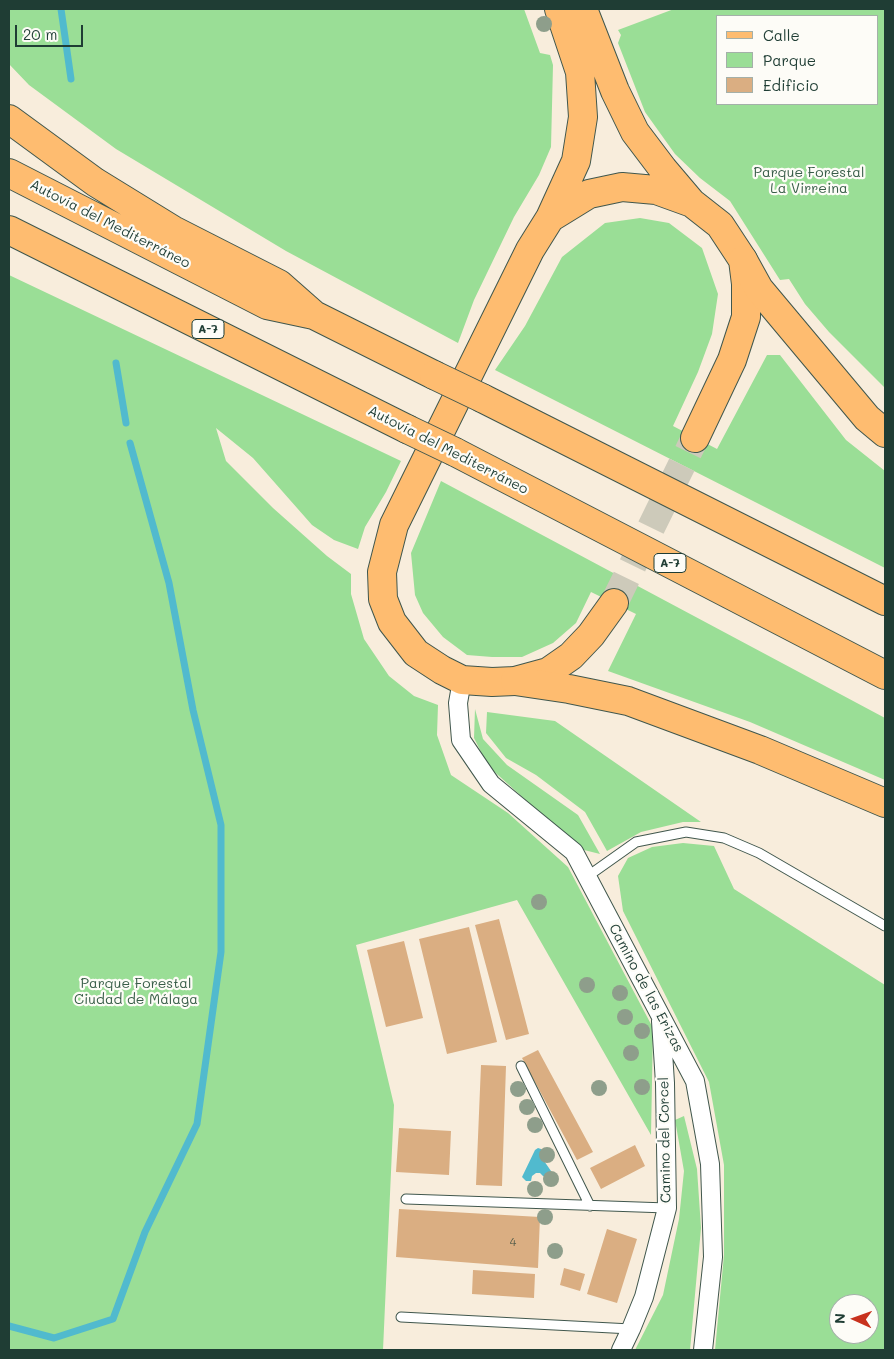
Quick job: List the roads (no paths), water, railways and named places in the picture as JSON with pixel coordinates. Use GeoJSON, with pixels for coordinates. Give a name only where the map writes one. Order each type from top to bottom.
{"type":"FeatureCollection","features":[{"type":"Feature","properties":{"kind":"main road"},"geometry":{"type":"LineString","coordinates":[[559,9],[580,72],[583,117],[576,162],[550,218],[530,250],[394,525],[382,572],[384,599],[392,622],[416,653],[462,680],[515,681],[569,689],[628,701],[760,750],[885,803]]}},
{"type":"Feature","properties":{"kind":"main road"},"geometry":{"type":"LineString","coordinates":[[583,9],[615,90],[635,132],[692,203],[720,225],[759,289],[867,418],[885,433]]}},
{"type":"Feature","properties":{"kind":"main road"},"geometry":{"type":"LineString","coordinates":[[9,119],[95,182],[173,230],[279,284],[314,316]]}},
{"type":"Feature","properties":{"kind":"main road","name":"Autovía del Mediterráneo"},"geometry":{"type":"LineString","coordinates":[[9,173],[267,304],[314,316],[434,374],[885,601]]}},
{"type":"Feature","properties":{"kind":"main road"},"geometry":{"type":"LineString","coordinates":[[550,218],[589,194],[622,187],[656,190],[692,203]]}},
{"type":"Feature","properties":{"kind":"main road","name":"Autovía del Mediterráneo"},"geometry":{"type":"LineString","coordinates":[[9,230],[455,452],[885,675]]}},
{"type":"Feature","properties":{"kind":"main road"},"geometry":{"type":"LineString","coordinates":[[695,438],[732,360],[746,317],[746,284],[743,260]]}},
{"type":"Feature","properties":{"kind":"main road"},"geometry":{"type":"LineString","coordinates":[[515,681],[548,672],[571,656],[591,635],[614,603]]}},
{"type":"Feature","properties":{"kind":"street","name":"Camino de las Erizas"},"geometry":{"type":"LineString","coordinates":[[462,680],[458,703],[460,740],[491,784],[574,852],[695,1081],[710,1164],[713,1257],[704,1350]]}},
{"type":"Feature","properties":{"kind":"street","name":"Camino del Corcel"},"geometry":{"type":"LineString","coordinates":[[621,1350],[632,1329],[644,1297],[667,1208],[665,1082],[660,1013]]}},
{"type":"Feature","properties":{"kind":"lane"},"geometry":{"type":"LineString","coordinates":[[588,876],[636,842],[686,832],[724,838],[759,853],[885,926]]}},
{"type":"Feature","properties":{"kind":"lane"},"geometry":{"type":"LineString","coordinates":[[521,1066],[590,1206]]}},
{"type":"Feature","properties":{"kind":"lane"},"geometry":{"type":"LineString","coordinates":[[406,1199],[667,1208]]}},
{"type":"Feature","properties":{"kind":"lane"},"geometry":{"type":"LineString","coordinates":[[401,1317],[632,1329]]}},
{"type":"Feature","properties":{"kind":"water"},"geometry":{"type":"Polygon","coordinates":[[[538,1148],[543,1152],[542,1158],[551,1171],[550,1176],[547,1177],[536,1173],[532,1176],[531,1181],[526,1181],[522,1177],[535,1150],[538,1148]]]}},
{"type":"Feature","properties":{"kind":"waterway"},"geometry":{"type":"LineString","coordinates":[[61,9],[71,79]]}},
{"type":"Feature","properties":{"kind":"waterway"},"geometry":{"type":"LineString","coordinates":[[116,363],[126,423]]}},
{"type":"Feature","properties":{"kind":"waterway"},"geometry":{"type":"LineString","coordinates":[[9,1326],[54,1338],[113,1319],[145,1232],[197,1124],[221,952],[221,825],[193,710],[169,583],[130,443]]}},
{"type":"Feature","properties":{"kind":"tunnel"},"geometry":{"type":"LineString","coordinates":[[614,603],[695,438]]}},
{"type":"Feature","properties":{"kind":"park label","name":"Parque Forestal La Virreina"},"geometry":{"type":"Point","coordinates":[809,182]}},
{"type":"Feature","properties":{"kind":"park label","name":"Parque Forestal Ciudad de Málaga"},"geometry":{"type":"Point","coordinates":[136,992]}}]}
